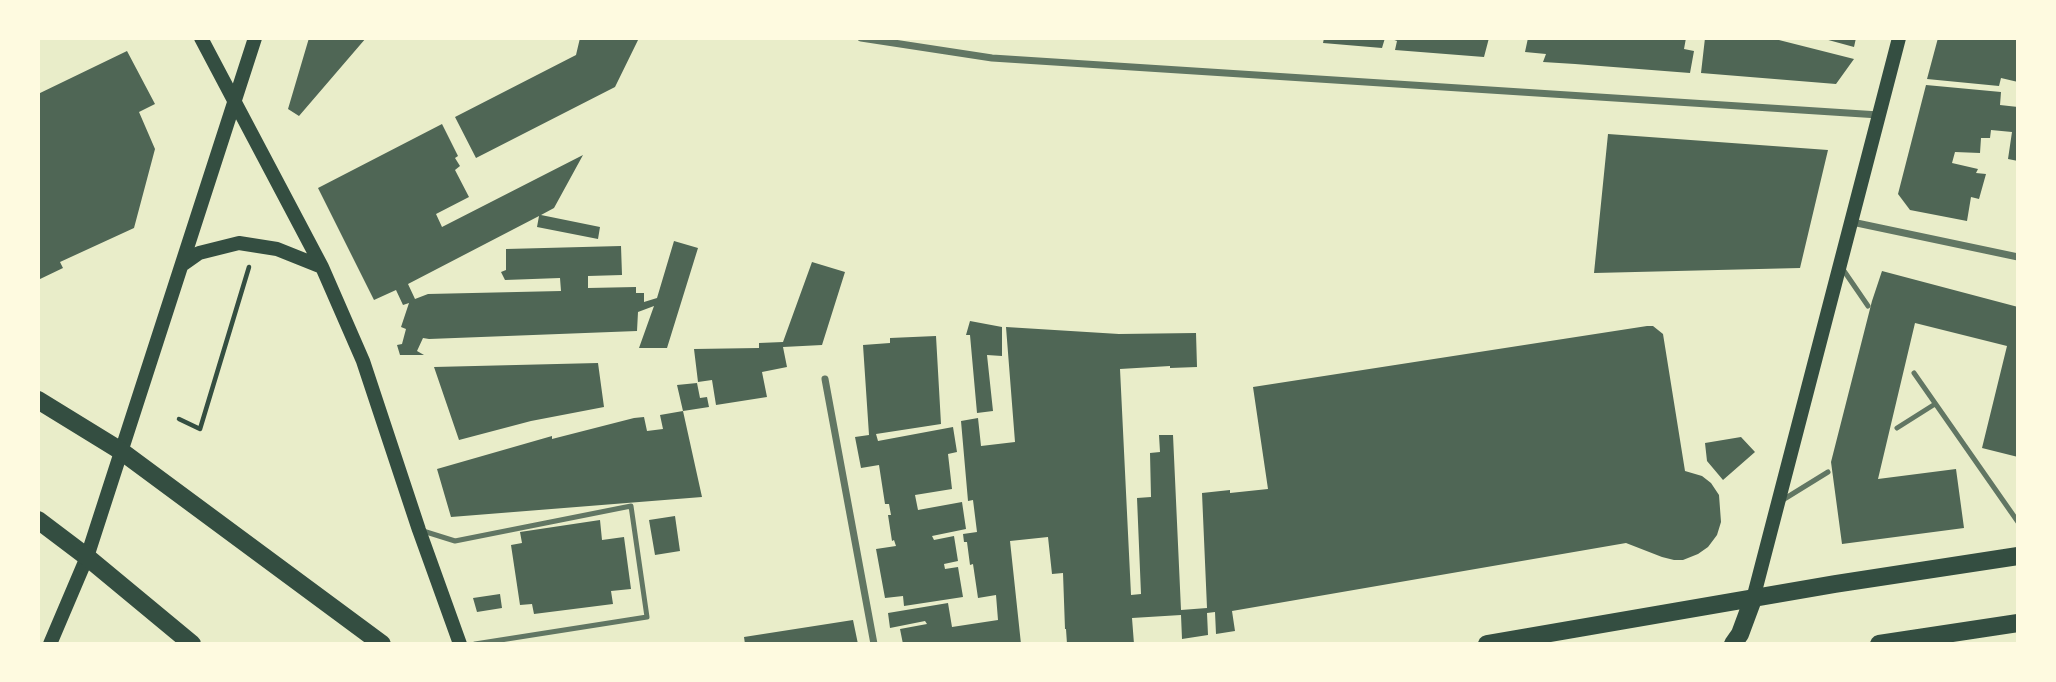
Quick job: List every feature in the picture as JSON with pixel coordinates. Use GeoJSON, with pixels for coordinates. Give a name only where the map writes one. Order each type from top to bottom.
{"type":"FeatureCollection","features":[{"type":"Feature","properties":{"kind":"main road"},"geometry":{"type":"LineString","coordinates":[[201,38],[322,267],[363,361],[460,643]]}},
{"type":"Feature","properties":{"kind":"main road"},"geometry":{"type":"LineString","coordinates":[[50,643],[87,556],[254,38]]}},
{"type":"Feature","properties":{"kind":"main road"},"geometry":{"type":"LineString","coordinates":[[1733,643],[1740,634],[1753,599],[1899,38]]}},
{"type":"Feature","properties":{"kind":"main road"},"geometry":{"type":"LineString","coordinates":[[182,265],[199,253],[239,243],[277,249],[322,267]]}},
{"type":"Feature","properties":{"kind":"main road"},"geometry":{"type":"LineString","coordinates":[[38,400],[121,451],[382,643]]}},
{"type":"Feature","properties":{"kind":"main road"},"geometry":{"type":"LineString","coordinates":[[38,520],[87,556],[192,643]]}},
{"type":"Feature","properties":{"kind":"main road"},"geometry":{"type":"LineString","coordinates":[[1487,643],[2018,556]]}},
{"type":"Feature","properties":{"kind":"main road"},"geometry":{"type":"LineString","coordinates":[[1879,643],[2018,623]]}},
{"type":"Feature","properties":{"kind":"street"},"geometry":{"type":"LineString","coordinates":[[861,38],[992,58],[1880,115]]}},
{"type":"Feature","properties":{"kind":"street"},"geometry":{"type":"LineString","coordinates":[[1852,222],[2018,257]]}},
{"type":"Feature","properties":{"kind":"street"},"geometry":{"type":"LineString","coordinates":[[825,379],[874,643]]}},
{"type":"Feature","properties":{"kind":"lane"},"geometry":{"type":"LineString","coordinates":[[1840,266],[1868,306]]}},
{"type":"Feature","properties":{"kind":"lane"},"geometry":{"type":"LineString","coordinates":[[1914,373],[2018,522]]}},
{"type":"Feature","properties":{"kind":"lane"},"geometry":{"type":"LineString","coordinates":[[1897,428],[1935,404]]}},
{"type":"Feature","properties":{"kind":"lane"},"geometry":{"type":"LineString","coordinates":[[1778,503],[1828,472]]}},
{"type":"Feature","properties":{"kind":"lane"},"geometry":{"type":"LineString","coordinates":[[419,530],[456,541],[631,506],[647,617],[475,643]]}},
{"type":"Feature","properties":{"kind":"path"},"geometry":{"type":"LineString","coordinates":[[179,419],[200,429],[244,280]]}},
{"type":"Feature","properties":{"kind":"building"},"geometry":{"type":"Polygon","coordinates":[[[309,38],[366,38],[299,116],[288,109],[309,38]]]}},
{"type":"Feature","properties":{"kind":"building"},"geometry":{"type":"Polygon","coordinates":[[[580,38],[639,38],[615,87],[476,158],[455,117],[576,55],[580,38]]]}},
{"type":"Feature","properties":{"kind":"building"},"geometry":{"type":"Polygon","coordinates":[[[1324,38],[1385,38],[1382,48],[1323,43],[1324,38]]]}},
{"type":"Feature","properties":{"kind":"building"},"geometry":{"type":"Polygon","coordinates":[[[1389,38],[1489,38],[1484,57],[1395,50],[1397,41],[1389,38]]]}},
{"type":"Feature","properties":{"kind":"building"},"geometry":{"type":"Polygon","coordinates":[[[1528,38],[1686,38],[1684,49],[1694,51],[1690,73],[1543,62],[1546,54],[1525,52],[1528,38]]]}},
{"type":"Feature","properties":{"kind":"building"},"geometry":{"type":"Polygon","coordinates":[[[1705,38],[1771,38],[1854,59],[1836,84],[1701,73],[1705,38]]]}},
{"type":"Feature","properties":{"kind":"building"},"geometry":{"type":"Polygon","coordinates":[[[1821,38],[1856,38],[1854,47],[1821,38]]]}},
{"type":"Feature","properties":{"kind":"building"},"geometry":{"type":"Polygon","coordinates":[[[1938,38],[2018,38],[2018,82],[2001,78],[1999,86],[1927,79],[1938,38]]]}},
{"type":"Feature","properties":{"kind":"building"},"geometry":{"type":"Polygon","coordinates":[[[127,51],[155,104],[139,112],[155,149],[134,228],[60,262],[63,268],[38,280],[38,94],[127,51]]]}},
{"type":"Feature","properties":{"kind":"building"},"geometry":{"type":"Polygon","coordinates":[[[1926,85],[2001,92],[2000,105],[2018,107],[2018,161],[2008,159],[2012,132],[1991,130],[1990,138],[1981,138],[1980,153],[1955,152],[1952,163],[1978,169],[1976,173],[1986,174],[1979,199],[1971,197],[1967,221],[1910,210],[1898,194],[1926,85]]]}},
{"type":"Feature","properties":{"kind":"building"},"geometry":{"type":"Polygon","coordinates":[[[442,124],[458,156],[455,158],[460,166],[455,170],[469,197],[436,214],[442,227],[583,155],[554,208],[541,215],[600,227],[598,239],[537,227],[539,216],[408,284],[415,299],[428,294],[561,291],[560,278],[505,280],[501,272],[506,270],[506,249],[621,246],[622,275],[588,276],[588,288],[636,287],[636,293],[644,293],[644,302],[657,298],[674,241],[698,248],[667,348],[639,348],[654,306],[638,312],[637,331],[423,338],[417,351],[424,355],[400,355],[397,345],[402,344],[406,329],[401,327],[409,303],[403,305],[396,290],[374,300],[318,188],[442,124]]]}},
{"type":"Feature","properties":{"kind":"building"},"geometry":{"type":"Polygon","coordinates":[[[1608,134],[1828,150],[1800,268],[1594,273],[1608,134]]]}},
{"type":"Feature","properties":{"kind":"building"},"geometry":{"type":"Polygon","coordinates":[[[812,262],[845,272],[822,345],[783,347],[787,367],[762,372],[767,397],[716,405],[712,380],[698,382],[694,349],[759,348],[759,343],[783,342],[812,262]]]}},
{"type":"Feature","properties":{"kind":"building"},"geometry":{"type":"Polygon","coordinates":[[[1882,271],[2018,307],[2018,457],[1982,448],[2007,346],[1915,323],[1878,479],[1956,469],[1964,528],[1842,544],[1831,462],[1882,271]]]}},
{"type":"Feature","properties":{"kind":"building"},"geometry":{"type":"Polygon","coordinates":[[[970,321],[1002,327],[1002,356],[987,355],[993,411],[977,413],[970,335],[966,335],[970,321]]]}},
{"type":"Feature","properties":{"kind":"building"},"geometry":{"type":"Polygon","coordinates":[[[1653,326],[1663,334],[1685,471],[1702,476],[1719,495],[1721,522],[1717,535],[1708,547],[1683,560],[1662,557],[1626,543],[1232,611],[1235,631],[1216,634],[1215,612],[1207,613],[1208,635],[1182,639],[1181,615],[1132,618],[1134,644],[1067,644],[1063,573],[1052,574],[1048,537],[1010,541],[1021,644],[903,644],[900,629],[927,624],[925,621],[890,628],[888,613],[948,603],[952,627],[998,620],[996,595],[978,598],[973,564],[970,565],[967,542],[964,542],[963,534],[977,532],[973,500],[968,501],[961,421],[978,418],[981,446],[1015,442],[1006,327],[1119,334],[1196,333],[1197,367],[1120,369],[1131,595],[1141,594],[1137,498],[1151,497],[1150,453],[1160,452],[1159,435],[1173,435],[1181,610],[1207,608],[1202,493],[1268,489],[1253,387],[1653,326]]]}},
{"type":"Feature","properties":{"kind":"building"},"geometry":{"type":"Polygon","coordinates":[[[936,336],[941,424],[876,434],[878,441],[953,427],[957,452],[948,454],[952,489],[915,495],[918,510],[962,502],[966,529],[932,536],[934,540],[954,536],[958,561],[944,564],[945,569],[958,567],[963,597],[904,606],[903,596],[885,598],[876,549],[896,546],[894,540],[892,541],[889,504],[885,504],[879,465],[861,468],[855,437],[869,435],[863,345],[890,343],[890,338],[936,336]]]}},
{"type":"Feature","properties":{"kind":"building"},"geometry":{"type":"Polygon","coordinates":[[[598,363],[604,407],[531,421],[459,440],[434,367],[598,363]]]}},
{"type":"Feature","properties":{"kind":"building"},"geometry":{"type":"Polygon","coordinates":[[[697,383],[700,398],[707,397],[709,407],[683,411],[677,385],[697,383]]]}},
{"type":"Feature","properties":{"kind":"building"},"geometry":{"type":"Polygon","coordinates":[[[683,411],[702,497],[451,517],[437,469],[552,436],[552,439],[634,418],[644,417],[647,431],[663,429],[660,415],[683,411]]]}},
{"type":"Feature","properties":{"kind":"building"},"geometry":{"type":"Polygon","coordinates":[[[1741,437],[1755,452],[1723,480],[1707,461],[1705,443],[1741,437]]]}},
{"type":"Feature","properties":{"kind":"building"},"geometry":{"type":"Polygon","coordinates":[[[675,516],[680,551],[655,555],[649,520],[675,516]]]}},
{"type":"Feature","properties":{"kind":"building"},"geometry":{"type":"Polygon","coordinates":[[[600,520],[602,540],[624,537],[631,589],[611,591],[613,604],[534,614],[532,604],[520,605],[511,545],[522,543],[520,532],[600,520]]]}},
{"type":"Feature","properties":{"kind":"building"},"geometry":{"type":"Polygon","coordinates":[[[500,594],[502,608],[477,612],[473,598],[500,594]]]}},
{"type":"Feature","properties":{"kind":"building"},"geometry":{"type":"Polygon","coordinates":[[[853,620],[858,644],[745,644],[744,637],[853,620]]]}}]}
